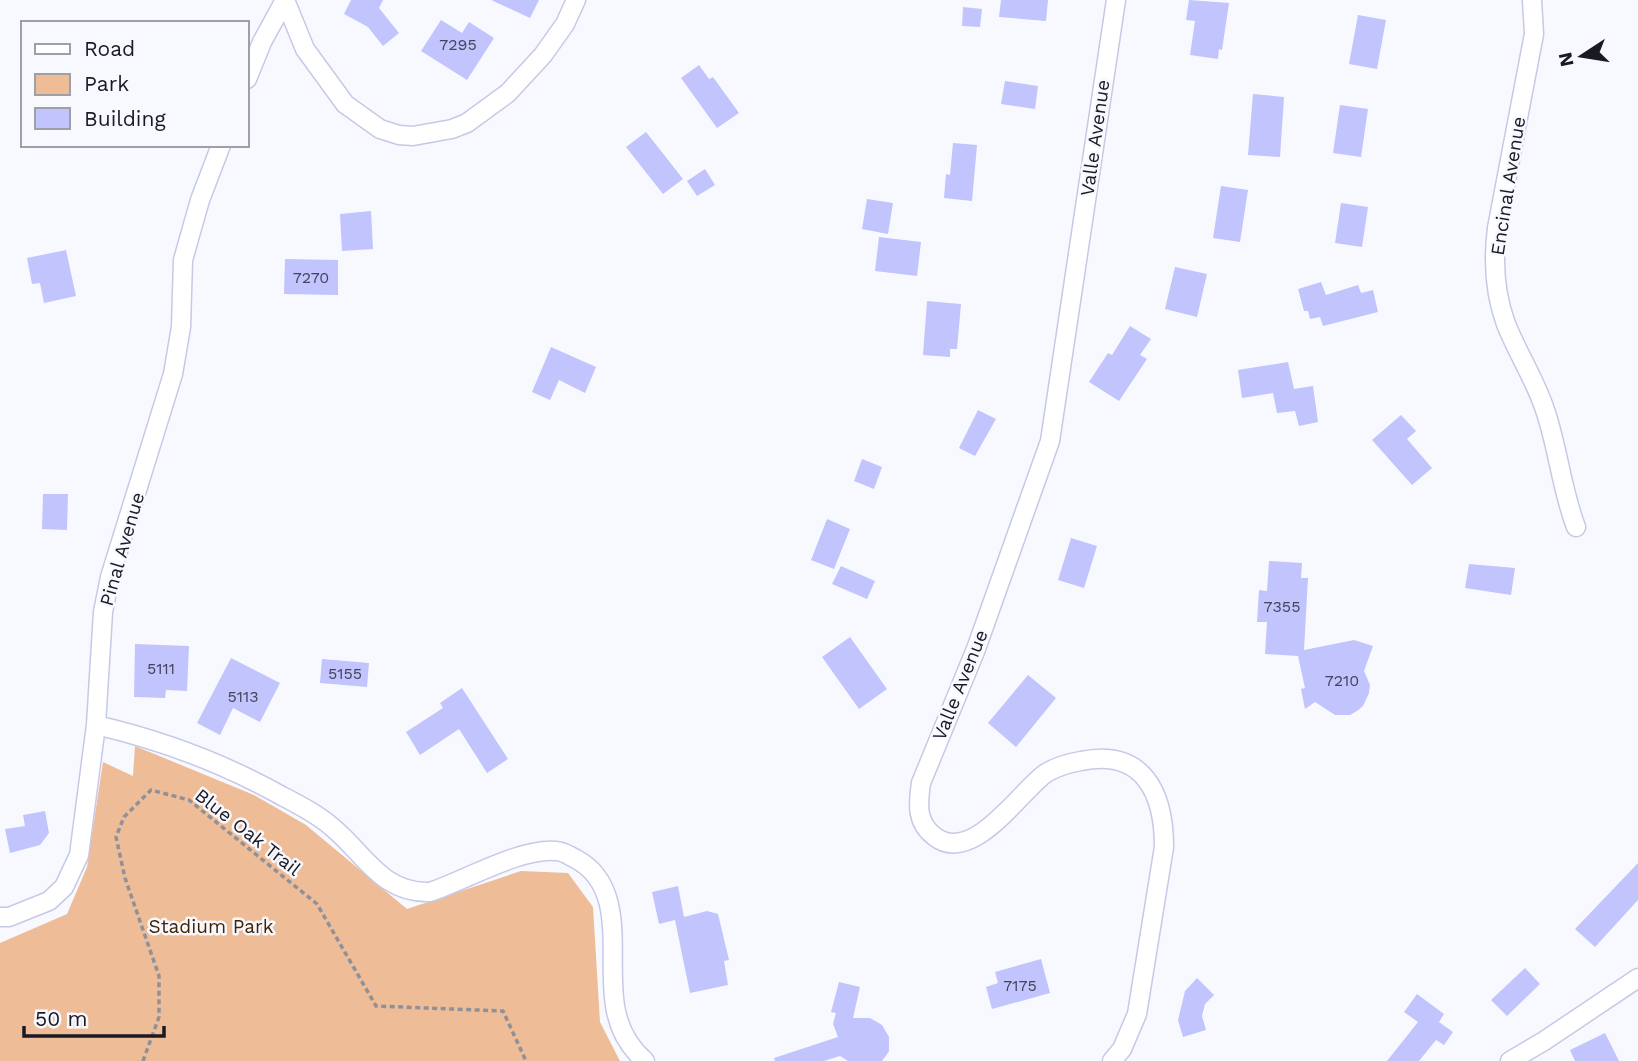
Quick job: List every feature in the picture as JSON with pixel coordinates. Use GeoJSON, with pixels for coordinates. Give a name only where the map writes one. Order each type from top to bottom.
{"type":"FeatureCollection","features":[{"type":"Feature","properties":{"kind":"street"},"geometry":{"type":"LineString","coordinates":[[285,0],[305,49],[345,104],[380,129],[413,136],[452,129],[467,123],[508,93],[543,54],[565,24],[576,0]]}},
{"type":"Feature","properties":{"kind":"street"},"geometry":{"type":"LineString","coordinates":[[248,77],[262,42],[285,0]]}},
{"type":"Feature","properties":{"kind":"street","name":"Valle Avenue"},"geometry":{"type":"LineString","coordinates":[[1112,1061],[1122,1049],[1137,1014],[1164,847],[1164,822],[1160,805],[1146,780],[1124,762],[1104,758],[1068,764],[1045,774],[990,828],[962,841],[937,839],[928,830],[918,807],[921,783],[976,649],[1050,441],[1116,0]]}},
{"type":"Feature","properties":{"kind":"street","name":"Encinal Avenue"},"geometry":{"type":"LineString","coordinates":[[1532,0],[1534,34],[1497,228],[1494,249],[1495,279],[1506,323],[1545,410],[1563,487],[1576,527]]}},
{"type":"Feature","properties":{"kind":"street","name":"Pinal Avenue"},"geometry":{"type":"LineString","coordinates":[[0,917],[9,918],[49,901],[64,887],[73,871],[84,826],[96,725],[103,612],[110,577],[173,374],[181,327],[183,260],[200,200],[219,147]]}},
{"type":"Feature","properties":{"kind":"street"},"geometry":{"type":"LineString","coordinates":[[96,725],[134,734],[243,775],[321,818],[359,851],[386,881],[408,891],[430,892],[517,857],[543,852],[557,850],[586,865],[603,885],[610,908],[615,1010],[624,1036],[645,1061]]}},
{"type":"Feature","properties":{"kind":"street"},"geometry":{"type":"LineString","coordinates":[[1510,1061],[1637,983]]}},
{"type":"Feature","properties":{"kind":"path","name":"Blue Oak Trail"},"geometry":{"type":"LineString","coordinates":[[143,1061],[159,1017],[159,976],[125,878],[116,837],[124,817],[151,790],[189,800],[317,904],[376,1006],[503,1011],[526,1061]]}},
{"type":"Feature","properties":{"kind":"green space","name":"Stadium Park"},"geometry":{"type":"Polygon","coordinates":[[[135,746],[254,795],[306,825],[407,909],[521,871],[568,873],[593,907],[600,1022],[620,1061],[0,1061],[0,943],[67,914],[87,867],[103,762],[133,776],[135,746]]]}},
{"type":"Feature","properties":{"kind":"building"},"geometry":{"type":"Polygon","coordinates":[[[351,0],[383,0],[379,8],[399,33],[383,46],[368,27],[344,14],[351,0]]]}},
{"type":"Feature","properties":{"kind":"building"},"geometry":{"type":"Polygon","coordinates":[[[491,0],[539,0],[530,18],[491,0]]]}},
{"type":"Feature","properties":{"kind":"building"},"geometry":{"type":"Polygon","coordinates":[[[1001,0],[1048,0],[1046,21],[999,17],[1001,0]]]}},
{"type":"Feature","properties":{"kind":"building"},"geometry":{"type":"Polygon","coordinates":[[[1189,0],[1229,3],[1222,50],[1219,49],[1218,59],[1190,55],[1195,21],[1186,20],[1189,0]]]}},
{"type":"Feature","properties":{"kind":"building"},"geometry":{"type":"Polygon","coordinates":[[[963,7],[982,9],[980,27],[962,26],[963,7]]]}},
{"type":"Feature","properties":{"kind":"building"},"geometry":{"type":"Polygon","coordinates":[[[1358,15],[1386,20],[1377,69],[1349,64],[1358,15]]]}},
{"type":"Feature","properties":{"kind":"building"},"geometry":{"type":"Polygon","coordinates":[[[441,20],[462,33],[469,22],[494,38],[467,80],[421,51],[441,20]]]}},
{"type":"Feature","properties":{"kind":"building"},"geometry":{"type":"Polygon","coordinates":[[[699,65],[709,79],[713,77],[739,113],[717,128],[681,78],[699,65]]]}},
{"type":"Feature","properties":{"kind":"building"},"geometry":{"type":"Polygon","coordinates":[[[1005,81],[1038,86],[1035,109],[1001,104],[1005,81]]]}},
{"type":"Feature","properties":{"kind":"building"},"geometry":{"type":"Polygon","coordinates":[[[1253,94],[1284,97],[1280,157],[1248,155],[1253,94]]]}},
{"type":"Feature","properties":{"kind":"building"},"geometry":{"type":"Polygon","coordinates":[[[1340,105],[1368,109],[1361,157],[1333,153],[1340,105]]]}},
{"type":"Feature","properties":{"kind":"building"},"geometry":{"type":"Polygon","coordinates":[[[646,132],[683,179],[663,194],[626,147],[646,132]]]}},
{"type":"Feature","properties":{"kind":"building"},"geometry":{"type":"Polygon","coordinates":[[[953,143],[977,145],[972,201],[944,198],[946,174],[950,175],[953,143]]]}},
{"type":"Feature","properties":{"kind":"building"},"geometry":{"type":"Polygon","coordinates":[[[705,169],[715,185],[697,196],[687,181],[705,169]]]}},
{"type":"Feature","properties":{"kind":"building"},"geometry":{"type":"Polygon","coordinates":[[[1221,186],[1248,190],[1240,242],[1213,238],[1221,186]]]}},
{"type":"Feature","properties":{"kind":"building"},"geometry":{"type":"Polygon","coordinates":[[[867,199],[893,203],[888,234],[862,229],[867,199]]]}},
{"type":"Feature","properties":{"kind":"building"},"geometry":{"type":"Polygon","coordinates":[[[1341,203],[1368,207],[1362,247],[1335,243],[1341,203]]]}},
{"type":"Feature","properties":{"kind":"building"},"geometry":{"type":"Polygon","coordinates":[[[371,211],[373,249],[342,251],[340,214],[371,211]]]}},
{"type":"Feature","properties":{"kind":"building"},"geometry":{"type":"Polygon","coordinates":[[[879,237],[921,242],[917,276],[875,271],[879,237]]]}},
{"type":"Feature","properties":{"kind":"building"},"geometry":{"type":"Polygon","coordinates":[[[66,250],[76,296],[44,303],[40,283],[32,284],[27,258],[66,250]]]}},
{"type":"Feature","properties":{"kind":"building"},"geometry":{"type":"Polygon","coordinates":[[[285,259],[338,260],[338,295],[284,294],[285,259]]]}},
{"type":"Feature","properties":{"kind":"building"},"geometry":{"type":"Polygon","coordinates":[[[1175,267],[1207,274],[1197,317],[1165,309],[1175,267]]]}},
{"type":"Feature","properties":{"kind":"building"},"geometry":{"type":"Polygon","coordinates":[[[1321,282],[1326,295],[1358,285],[1361,293],[1373,290],[1378,312],[1323,326],[1320,317],[1310,319],[1308,311],[1304,311],[1298,289],[1321,282]]]}},
{"type":"Feature","properties":{"kind":"building"},"geometry":{"type":"Polygon","coordinates":[[[927,301],[961,304],[957,349],[950,349],[950,357],[923,355],[927,301]]]}},
{"type":"Feature","properties":{"kind":"building"},"geometry":{"type":"Polygon","coordinates":[[[1130,326],[1151,339],[1140,355],[1147,359],[1119,401],[1089,382],[1108,353],[1112,355],[1130,326]]]}},
{"type":"Feature","properties":{"kind":"building"},"geometry":{"type":"Polygon","coordinates":[[[551,347],[596,367],[585,393],[559,380],[550,400],[532,392],[551,347]]]}},
{"type":"Feature","properties":{"kind":"building"},"geometry":{"type":"Polygon","coordinates":[[[1288,362],[1294,389],[1313,386],[1318,422],[1299,426],[1295,411],[1277,413],[1273,393],[1242,398],[1238,370],[1288,362]]]}},
{"type":"Feature","properties":{"kind":"building"},"geometry":{"type":"Polygon","coordinates":[[[978,410],[996,419],[975,456],[959,448],[978,410]]]}},
{"type":"Feature","properties":{"kind":"building"},"geometry":{"type":"Polygon","coordinates":[[[1401,415],[1416,431],[1407,439],[1432,468],[1412,485],[1372,440],[1401,415]]]}},
{"type":"Feature","properties":{"kind":"building"},"geometry":{"type":"Polygon","coordinates":[[[862,459],[882,467],[874,489],[854,481],[862,459]]]}},
{"type":"Feature","properties":{"kind":"building"},"geometry":{"type":"Polygon","coordinates":[[[43,494],[68,494],[67,530],[42,529],[43,494]]]}},
{"type":"Feature","properties":{"kind":"building"},"geometry":{"type":"Polygon","coordinates":[[[827,519],[850,529],[834,569],[811,560],[827,519]]]}},
{"type":"Feature","properties":{"kind":"building"},"geometry":{"type":"Polygon","coordinates":[[[1071,538],[1097,546],[1084,588],[1058,580],[1071,538]]]}},
{"type":"Feature","properties":{"kind":"building"},"geometry":{"type":"Polygon","coordinates":[[[1269,561],[1302,563],[1301,578],[1308,578],[1304,650],[1354,640],[1373,646],[1364,671],[1370,685],[1369,693],[1363,706],[1350,715],[1335,715],[1315,702],[1305,709],[1301,689],[1305,688],[1298,656],[1265,654],[1267,622],[1257,622],[1259,590],[1267,591],[1269,561]]]}},
{"type":"Feature","properties":{"kind":"building"},"geometry":{"type":"Polygon","coordinates":[[[1469,564],[1515,568],[1511,595],[1465,588],[1469,564]]]}},
{"type":"Feature","properties":{"kind":"building"},"geometry":{"type":"Polygon","coordinates":[[[841,566],[875,581],[867,599],[832,584],[841,566]]]}},
{"type":"Feature","properties":{"kind":"building"},"geometry":{"type":"Polygon","coordinates":[[[850,637],[887,689],[859,709],[822,657],[850,637]]]}},
{"type":"Feature","properties":{"kind":"building"},"geometry":{"type":"Polygon","coordinates":[[[135,644],[189,646],[187,691],[166,690],[165,698],[134,697],[135,644]]]}},
{"type":"Feature","properties":{"kind":"building"},"geometry":{"type":"Polygon","coordinates":[[[231,658],[280,683],[260,722],[233,708],[220,735],[197,723],[231,658]]]}},
{"type":"Feature","properties":{"kind":"building"},"geometry":{"type":"Polygon","coordinates":[[[322,659],[369,663],[367,687],[320,683],[322,659]]]}},
{"type":"Feature","properties":{"kind":"building"},"geometry":{"type":"Polygon","coordinates":[[[1028,675],[1056,698],[1016,747],[988,723],[1028,675]]]}},
{"type":"Feature","properties":{"kind":"building"},"geometry":{"type":"Polygon","coordinates":[[[462,688],[508,759],[487,773],[459,729],[420,755],[406,732],[443,708],[440,703],[462,688]]]}},
{"type":"Feature","properties":{"kind":"building"},"geometry":{"type":"Polygon","coordinates":[[[45,811],[49,833],[40,845],[10,853],[5,829],[25,826],[23,815],[45,811]]]}},
{"type":"Feature","properties":{"kind":"building"},"geometry":{"type":"Polygon","coordinates":[[[1638,863],[1638,900],[1595,947],[1575,929],[1638,863]]]}},
{"type":"Feature","properties":{"kind":"building"},"geometry":{"type":"Polygon","coordinates":[[[678,886],[684,917],[707,911],[718,914],[729,960],[724,961],[728,985],[690,993],[675,920],[659,924],[652,892],[678,886]]]}},
{"type":"Feature","properties":{"kind":"building"},"geometry":{"type":"Polygon","coordinates":[[[1041,959],[1050,993],[992,1009],[986,987],[998,983],[995,972],[1041,959]]]}},
{"type":"Feature","properties":{"kind":"building"},"geometry":{"type":"Polygon","coordinates":[[[1525,968],[1540,984],[1507,1016],[1491,1000],[1525,968]]]}},
{"type":"Feature","properties":{"kind":"building"},"geometry":{"type":"Polygon","coordinates":[[[1197,978],[1214,995],[1205,1004],[1202,1016],[1206,1030],[1183,1037],[1178,1020],[1185,991],[1197,978]]]}},
{"type":"Feature","properties":{"kind":"building"},"geometry":{"type":"Polygon","coordinates":[[[839,982],[860,987],[853,1018],[870,1018],[882,1025],[889,1037],[889,1051],[882,1061],[848,1061],[840,1056],[824,1061],[775,1061],[774,1058],[838,1037],[833,1024],[836,1013],[831,1012],[839,982]]]}},
{"type":"Feature","properties":{"kind":"building"},"geometry":{"type":"Polygon","coordinates":[[[1417,994],[1444,1014],[1439,1022],[1453,1032],[1444,1045],[1436,1040],[1419,1061],[1387,1061],[1418,1022],[1404,1012],[1417,994]]]}},
{"type":"Feature","properties":{"kind":"building"},"geometry":{"type":"Polygon","coordinates":[[[1605,1033],[1619,1061],[1575,1061],[1570,1050],[1605,1033]]]}}]}
